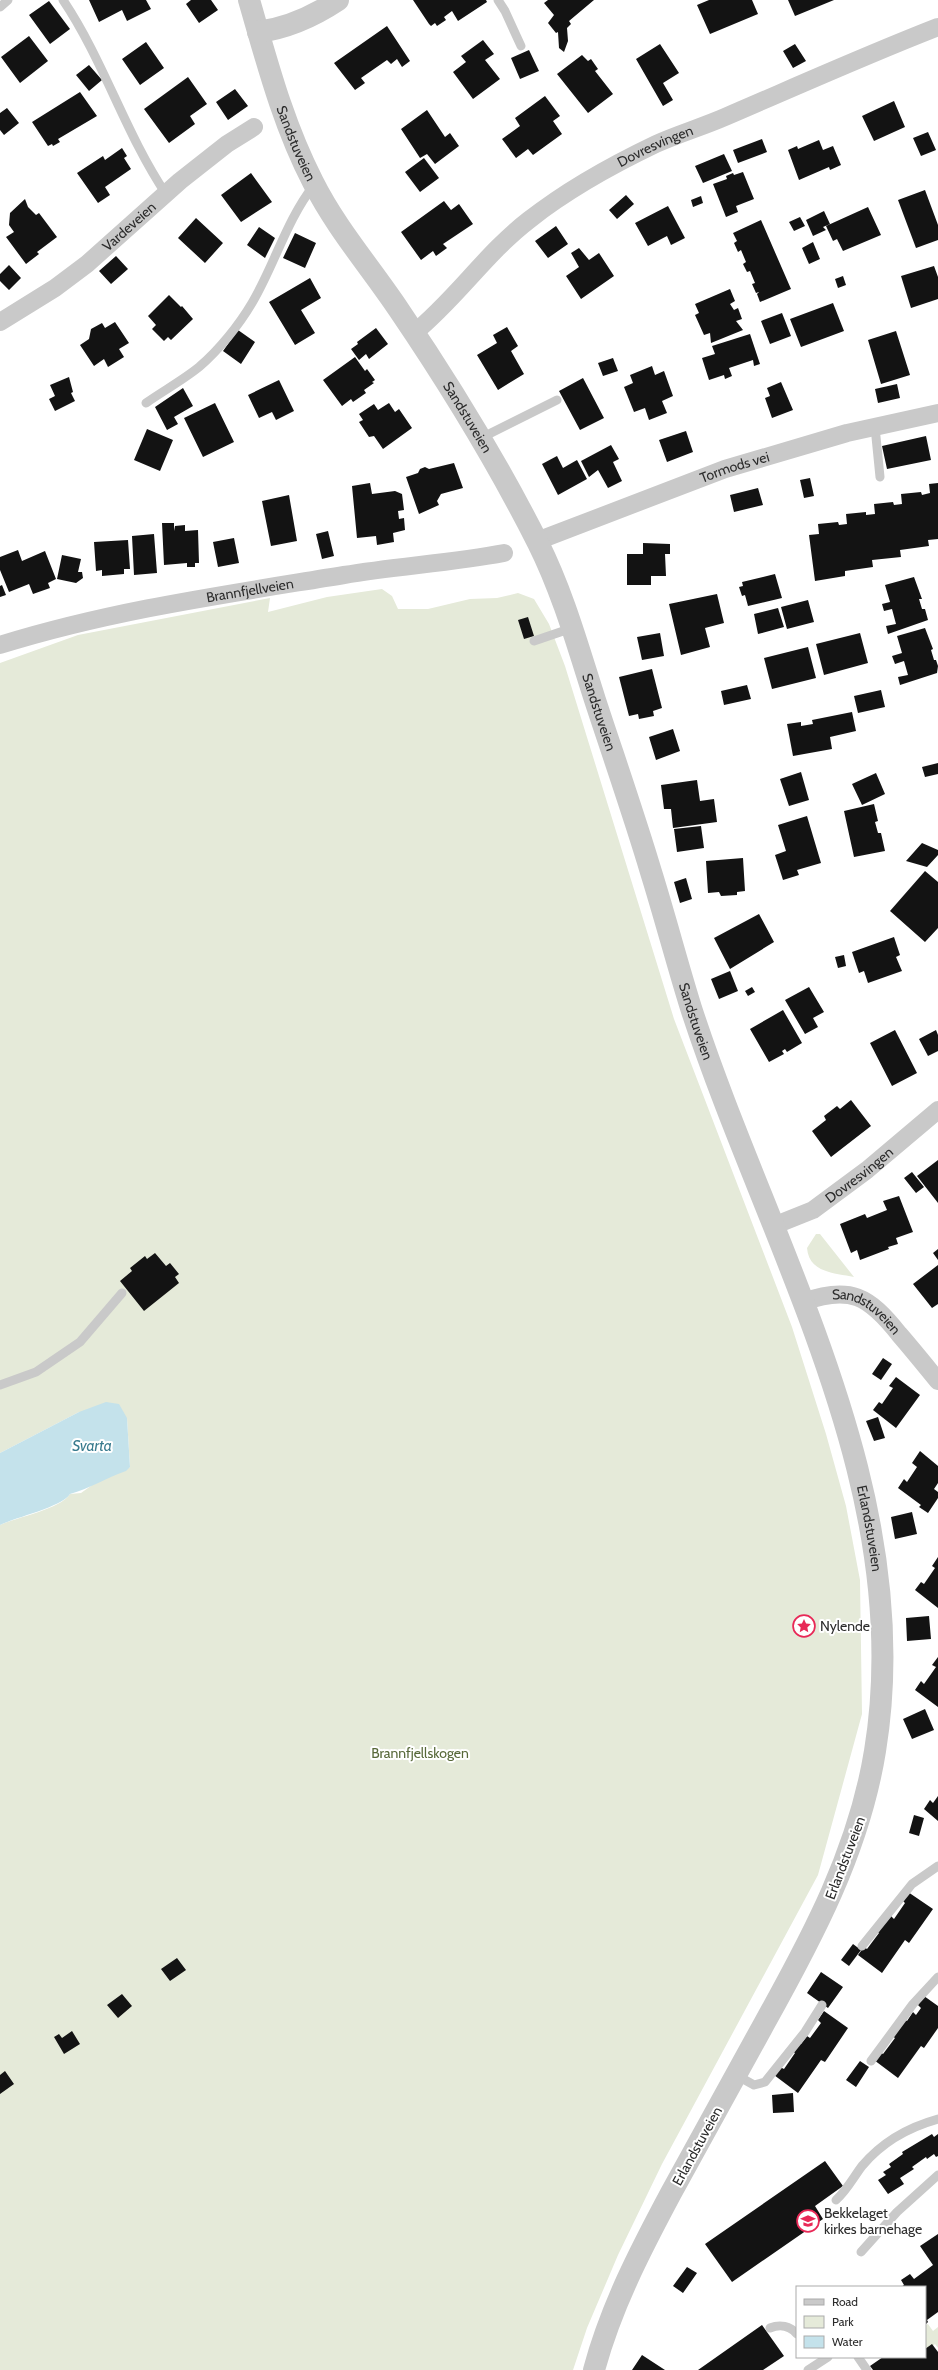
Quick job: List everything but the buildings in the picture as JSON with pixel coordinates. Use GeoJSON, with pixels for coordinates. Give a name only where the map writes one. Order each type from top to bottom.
{"type":"FeatureCollection","features":[{"type":"Feature","properties":{"kind":"street","name":"Sandstuveien"},"geometry":{"type":"LineString","coordinates":[[249,0],[282,113],[314,185],[414,333],[481,438],[537,541],[572,628],[622,778],[695,1020],[803,1302],[822,1295],[836,1294],[848,1294],[866,1300],[884,1315],[938,1381]]}},
{"type":"Feature","properties":{"kind":"street"},"geometry":{"type":"LineString","coordinates":[[258,32],[304,20],[338,0]]}},
{"type":"Feature","properties":{"kind":"street","name":"Dovresvingen"},"geometry":{"type":"LineString","coordinates":[[414,333],[437,313],[499,247],[521,227],[590,179],[656,144],[722,118],[882,49],[938,27]]}},
{"type":"Feature","properties":{"kind":"street","name":"Vardeveien"},"geometry":{"type":"LineString","coordinates":[[0,322],[56,288],[88,264],[166,194],[227,144],[254,128]]}},
{"type":"Feature","properties":{"kind":"street","name":"Tormods vei"},"geometry":{"type":"LineString","coordinates":[[537,541],[725,469],[875,427],[938,413]]}},
{"type":"Feature","properties":{"kind":"street","name":"Brannfjellveien"},"geometry":{"type":"LineString","coordinates":[[0,645],[51,629],[108,615],[189,600],[344,575],[504,553]]}},
{"type":"Feature","properties":{"kind":"street","name":"Dovresvingen"},"geometry":{"type":"LineString","coordinates":[[773,1226],[813,1210],[867,1170],[938,1110]]}},
{"type":"Feature","properties":{"kind":"street","name":"Erlandstuveien"},"geometry":{"type":"LineString","coordinates":[[594,2370],[612,2313],[638,2255],[805,1951],[837,1882],[856,1832],[876,1749],[880,1716],[882,1627],[874,1545],[849,1439],[803,1302]]}},
{"type":"Feature","properties":{"kind":"lane"},"geometry":{"type":"LineString","coordinates":[[0,7],[8,0]]}},
{"type":"Feature","properties":{"kind":"lane"},"geometry":{"type":"LineString","coordinates":[[63,0],[91,48],[150,171],[166,194]]}},
{"type":"Feature","properties":{"kind":"lane"},"geometry":{"type":"LineString","coordinates":[[498,0],[505,11],[521,46]]}},
{"type":"Feature","properties":{"kind":"lane"},"geometry":{"type":"LineString","coordinates":[[146,403],[207,360],[252,304],[289,222],[314,185]]}},
{"type":"Feature","properties":{"kind":"lane"},"geometry":{"type":"LineString","coordinates":[[481,438],[557,400]]}},
{"type":"Feature","properties":{"kind":"lane"},"geometry":{"type":"LineString","coordinates":[[875,427],[880,477]]}},
{"type":"Feature","properties":{"kind":"lane"},"geometry":{"type":"LineString","coordinates":[[534,641],[572,628]]}},
{"type":"Feature","properties":{"kind":"lane"},"geometry":{"type":"LineString","coordinates":[[0,1385],[36,1372],[80,1342],[122,1293]]}},
{"type":"Feature","properties":{"kind":"lane"},"geometry":{"type":"LineString","coordinates":[[862,1946],[912,1884],[938,1866]]}},
{"type":"Feature","properties":{"kind":"lane"},"geometry":{"type":"LineString","coordinates":[[870,2061],[913,2004],[938,1977]]}},
{"type":"Feature","properties":{"kind":"lane"},"geometry":{"type":"LineString","coordinates":[[736,2075],[754,2085],[765,2082],[805,2032],[822,2005]]}},
{"type":"Feature","properties":{"kind":"lane"},"geometry":{"type":"LineString","coordinates":[[836,2200],[846,2192],[862,2166],[878,2149],[913,2127],[938,2119]]}},
{"type":"Feature","properties":{"kind":"lane"},"geometry":{"type":"LineString","coordinates":[[861,2252],[897,2212],[938,2175]]}},
{"type":"Feature","properties":{"kind":"lane"},"geometry":{"type":"LineString","coordinates":[[770,2328],[776,2326],[787,2326],[796,2333]]}},
{"type":"Feature","properties":{"kind":"lane"},"geometry":{"type":"LineString","coordinates":[[808,2370],[815,2361],[825,2358]]}},
{"type":"Feature","properties":{"kind":"lane"},"geometry":{"type":"LineString","coordinates":[[859,2358],[867,2370]]}},
{"type":"Feature","properties":{"kind":"green space","name":"Brannfjellskogen"},"geometry":{"type":"Polygon","coordinates":[[[382,589],[392,596],[398,609],[428,609],[470,599],[497,598],[518,593],[534,599],[549,624],[565,666],[674,1019],[792,1327],[826,1434],[846,1506],[860,1580],[862,1714],[818,1875],[662,2164],[618,2255],[587,2328],[573,2370],[0,2370],[0,1525],[58,1504],[70,1494],[81,1493],[95,1483],[130,1467],[127,1418],[79,1412],[0,1453],[0,663],[78,635],[270,598],[268,612],[327,597],[382,589]]]}},
{"type":"Feature","properties":{"kind":"green space"},"geometry":{"type":"Polygon","coordinates":[[[816,1234],[820,1234],[854,1277],[831,1273],[813,1263],[807,1248],[816,1234]]]}},
{"type":"Feature","properties":{"kind":"green space"},"geometry":{"type":"Polygon","coordinates":[[[928,2324],[933,2331],[938,2327],[938,2348],[935,2344],[926,2351],[926,2325],[928,2324]]]}},
{"type":"Feature","properties":{"kind":"water","name":"Svarta"},"geometry":{"type":"Polygon","coordinates":[[[106,1402],[119,1404],[127,1418],[130,1467],[126,1471],[70,1494],[58,1503],[0,1525],[0,1453],[79,1412],[106,1402]]]}},
{"type":"Feature","properties":{"kind":"place","name":"Nylende"},"geometry":{"type":"Point","coordinates":[804,1626]}},
{"type":"Feature","properties":{"kind":"place","name":"Bekkelaget kirkes barnehage"},"geometry":{"type":"Point","coordinates":[808,2221]}}]}
